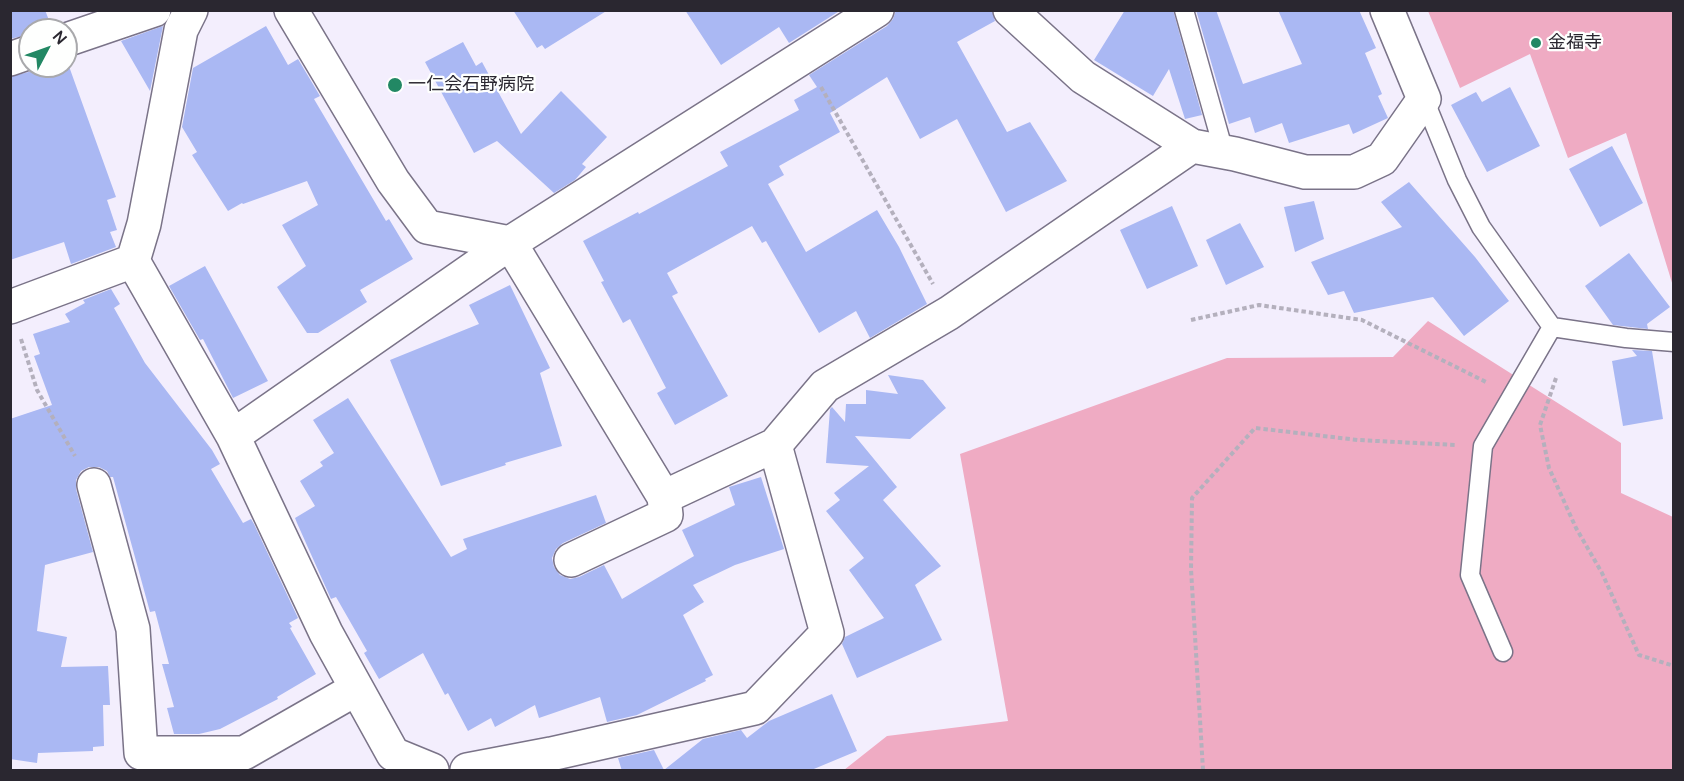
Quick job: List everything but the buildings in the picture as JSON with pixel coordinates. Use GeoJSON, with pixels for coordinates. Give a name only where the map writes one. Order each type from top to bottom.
{"type":"FeatureCollection","features":[{"type":"Feature","properties":{"kind":"street"},"geometry":{"type":"LineString","coordinates":[[78,36],[154,10]]}},
{"type":"Feature","properties":{"kind":"street"},"geometry":{"type":"LineString","coordinates":[[191,10],[181,30],[144,224],[133,261],[233,436],[326,633],[393,754],[424,769]]}},
{"type":"Feature","properties":{"kind":"street"},"geometry":{"type":"LineString","coordinates":[[291,10],[393,181],[427,227],[510,243],[664,497],[666,515],[571,560]]}},
{"type":"Feature","properties":{"kind":"street"},"geometry":{"type":"LineString","coordinates":[[233,436],[510,243],[877,10]]}},
{"type":"Feature","properties":{"kind":"street"},"geometry":{"type":"LineString","coordinates":[[1010,10],[1083,77],[1192,146],[1305,172],[1354,172],[1382,159],[1424,99],[1387,10]]}},
{"type":"Feature","properties":{"kind":"street"},"geometry":{"type":"LineString","coordinates":[[664,497],[775,445],[825,386],[950,313],[1192,146]]}},
{"type":"Feature","properties":{"kind":"street"},"geometry":{"type":"LineString","coordinates":[[11,306],[133,261]]}},
{"type":"Feature","properties":{"kind":"street"},"geometry":{"type":"LineString","coordinates":[[467,771],[551,762],[755,708],[828,633],[775,445]]}},
{"type":"Feature","properties":{"kind":"street"},"geometry":{"type":"LineString","coordinates":[[94,485],[133,629],[141,753],[244,753],[356,689]]}},
{"type":"Feature","properties":{"kind":"lane"},"geometry":{"type":"LineString","coordinates":[[1184,10],[1224,152]]}},
{"type":"Feature","properties":{"kind":"lane"},"geometry":{"type":"LineString","coordinates":[[1424,99],[1457,180],[1481,227],[1552,327],[1626,338],[1674,342]]}},
{"type":"Feature","properties":{"kind":"lane"},"geometry":{"type":"LineString","coordinates":[[1503,652],[1470,575],[1483,446],[1552,327]]}},
{"type":"Feature","properties":{"kind":"path"},"geometry":{"type":"LineString","coordinates":[[804,56],[950,313]]}},
{"type":"Feature","properties":{"kind":"path"},"geometry":{"type":"LineString","coordinates":[[1191,320],[1259,305],[1362,320],[1512,396]]}},
{"type":"Feature","properties":{"kind":"path"},"geometry":{"type":"LineString","coordinates":[[11,306],[37,390],[66,442],[94,485]]}},
{"type":"Feature","properties":{"kind":"path"},"geometry":{"type":"LineString","coordinates":[[1552,327],[1558,372],[1540,425],[1550,468],[1576,528],[1602,573],[1639,655],[1674,666]]}},
{"type":"Feature","properties":{"kind":"path"},"geometry":{"type":"LineString","coordinates":[[1203,771],[1191,568],[1192,498],[1255,428],[1358,440],[1483,446]]}},
{"type":"Feature","properties":{"kind":"shaded area"},"geometry":{"type":"Polygon","coordinates":[[[1428,11],[1673,11],[1673,286],[1626,133],[1568,158],[1530,54],[1460,88],[1428,11]]]}},
{"type":"Feature","properties":{"kind":"shaded area"},"geometry":{"type":"Polygon","coordinates":[[[1428,321],[1621,443],[1621,493],[1673,517],[1673,770],[844,770],[887,736],[1008,721],[960,454],[1227,358],[1393,357],[1428,321]]]}},
{"type":"Feature","properties":{"kind":"place","name":"金福寺"},"geometry":{"type":"Point","coordinates":[1536,43]}},
{"type":"Feature","properties":{"kind":"place","name":"一仁会石野病院"},"geometry":{"type":"Point","coordinates":[395,85]}}]}
